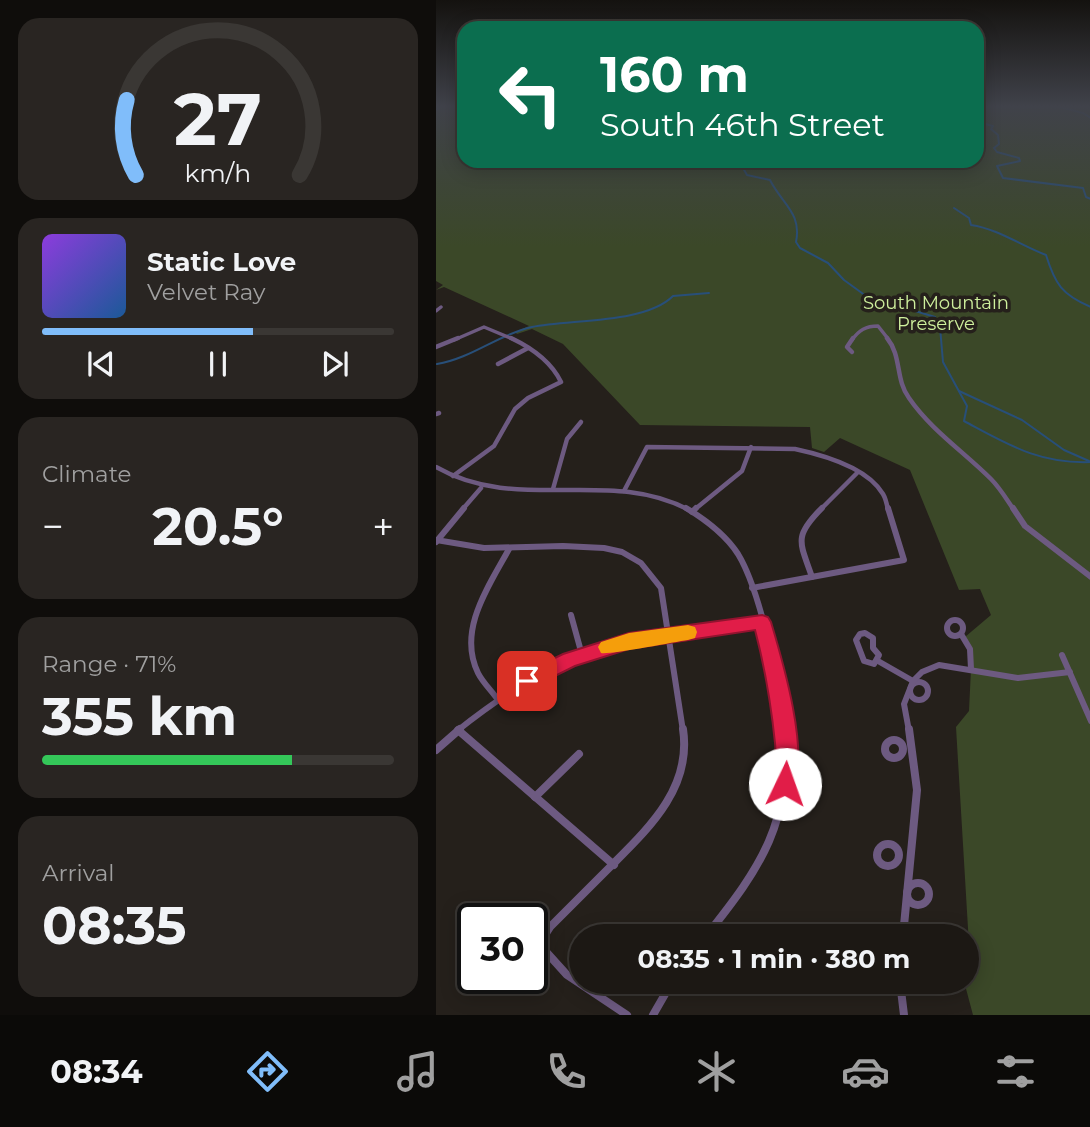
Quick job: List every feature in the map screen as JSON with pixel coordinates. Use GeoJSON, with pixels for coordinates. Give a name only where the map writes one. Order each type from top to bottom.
{"type":"FeatureCollection","features":[{"type":"Feature","properties":{"kind":"street"},"geometry":{"type":"LineString","coordinates":[[436,311],[441,307]]}},
{"type":"Feature","properties":{"kind":"street"},"geometry":{"type":"LineString","coordinates":[[852,352],[847,347],[859,330],[872,325],[878,326],[898,353],[900,382],[910,400],[944,438],[993,481],[1025,526],[1090,577]]}},
{"type":"Feature","properties":{"kind":"street"},"geometry":{"type":"LineString","coordinates":[[436,347],[484,327],[543,358],[561,382],[528,398],[515,409],[494,446],[454,477]]}},
{"type":"Feature","properties":{"kind":"street"},"geometry":{"type":"LineString","coordinates":[[498,364],[528,348]]}},
{"type":"Feature","properties":{"kind":"street"},"geometry":{"type":"LineString","coordinates":[[553,489],[567,439],[581,422]]}},
{"type":"Feature","properties":{"kind":"street"},"geometry":{"type":"LineString","coordinates":[[624,491],[647,447],[751,447],[806,450],[866,476],[883,494],[904,560],[752,588]]}},
{"type":"Feature","properties":{"kind":"street"},"geometry":{"type":"LineString","coordinates":[[692,512],[742,471],[751,447]]}},
{"type":"Feature","properties":{"kind":"street"},"geometry":{"type":"LineString","coordinates":[[436,467],[481,488],[624,491],[667,500],[692,512],[719,531],[742,559],[776,673],[787,761],[776,828],[750,878],[715,924]]}},
{"type":"Feature","properties":{"kind":"street"},"geometry":{"type":"LineString","coordinates":[[812,578],[801,545],[804,526],[858,472]]}},
{"type":"Feature","properties":{"kind":"street"},"geometry":{"type":"LineString","coordinates":[[436,540],[481,488]]}},
{"type":"Feature","properties":{"kind":"street"},"geometry":{"type":"LineString","coordinates":[[436,540],[481,548],[601,548],[618,551],[636,559],[651,572],[664,596],[685,744],[678,782],[656,821],[550,927],[539,944],[547,957],[595,995],[627,1015]]}},
{"type":"Feature","properties":{"kind":"street"},"geometry":{"type":"LineString","coordinates":[[498,700],[479,675],[470,645],[476,614],[508,549]]}},
{"type":"Feature","properties":{"kind":"street"},"geometry":{"type":"LineString","coordinates":[[571,615],[582,656]]}},
{"type":"Feature","properties":{"kind":"street"},"geometry":{"type":"LineString","coordinates":[[436,750],[498,700],[543,672],[582,656],[629,641],[762,622]]}},
{"type":"Feature","properties":{"kind":"street"},"geometry":{"type":"LineString","coordinates":[[878,661],[871,664],[864,661],[856,640],[860,634],[869,634],[873,638],[878,661],[911,684]]}},
{"type":"Feature","properties":{"kind":"street"},"geometry":{"type":"LineString","coordinates":[[961,634],[970,649],[971,669]]}},
{"type":"Feature","properties":{"kind":"street"},"geometry":{"type":"LineString","coordinates":[[1062,655],[1090,721]]}},
{"type":"Feature","properties":{"kind":"street"},"geometry":{"type":"LineString","coordinates":[[904,924],[917,790],[908,749],[904,704],[911,684],[922,672],[939,666],[1018,678],[1070,672]]}},
{"type":"Feature","properties":{"kind":"street"},"geometry":{"type":"LineString","coordinates":[[458,730],[614,865]]}},
{"type":"Feature","properties":{"kind":"street"},"geometry":{"type":"LineString","coordinates":[[535,797],[580,754]]}},
{"type":"Feature","properties":{"kind":"street"},"geometry":{"type":"LineString","coordinates":[[899,858],[912,860]]}},
{"type":"Feature","properties":{"kind":"street"},"geometry":{"type":"LineString","coordinates":[[653,1015],[665,994]]}},
{"type":"Feature","properties":{"kind":"street"},"geometry":{"type":"LineString","coordinates":[[901,994],[904,1015]]}},
{"type":"Feature","properties":{"kind":"green space","name":"South Mountain Preserve"},"geometry":{"type":"Polygon","coordinates":[[[436,152],[457,152],[457,168],[984,168],[984,152],[1090,152],[1090,1015],[973,1015],[967,994],[979,994],[979,924],[968,924],[956,727],[969,711],[971,669],[965,637],[991,615],[980,589],[959,590],[910,470],[840,438],[824,452],[812,448],[810,427],[640,425],[563,344],[532,329],[517,334],[515,332],[529,326],[444,287],[436,290],[443,285],[436,281],[436,152]]]}},
{"type":"Feature","properties":{"kind":"waterway"},"geometry":{"type":"LineString","coordinates":[[998,152],[1019,158],[1020,161],[997,166],[1003,178],[1083,188],[1086,197],[1091,199]]}},
{"type":"Feature","properties":{"kind":"waterway"},"geometry":{"type":"LineString","coordinates":[[743,168],[747,175],[770,180],[794,216],[796,242],[800,248],[828,263],[844,280],[866,296],[935,317],[940,327],[943,362],[967,406],[964,421],[1010,445],[1040,456],[1072,462],[1091,462]]}},
{"type":"Feature","properties":{"kind":"waterway"},"geometry":{"type":"LineString","coordinates":[[954,208],[969,218],[971,225],[1000,234],[1046,255],[1053,274],[1066,293],[1091,307]]}},
{"type":"Feature","properties":{"kind":"waterway"},"geometry":{"type":"LineString","coordinates":[[437,364],[462,357],[520,330],[626,316],[644,312],[673,296],[709,293]]}},
{"type":"Feature","properties":{"kind":"waterway"},"geometry":{"type":"LineString","coordinates":[[959,391],[1022,420],[1064,450],[1089,461]]}},
{"type":"Feature","properties":{"kind":"slow traffic"},"geometry":{"type":"LineString","coordinates":[[608,647],[688,632]]}},
{"type":"Feature","properties":{"kind":"route"},"geometry":{"type":"LineString","coordinates":[[527,681],[569,660],[629,641],[762,622],[776,673],[786,737],[785,784]]}}]}
